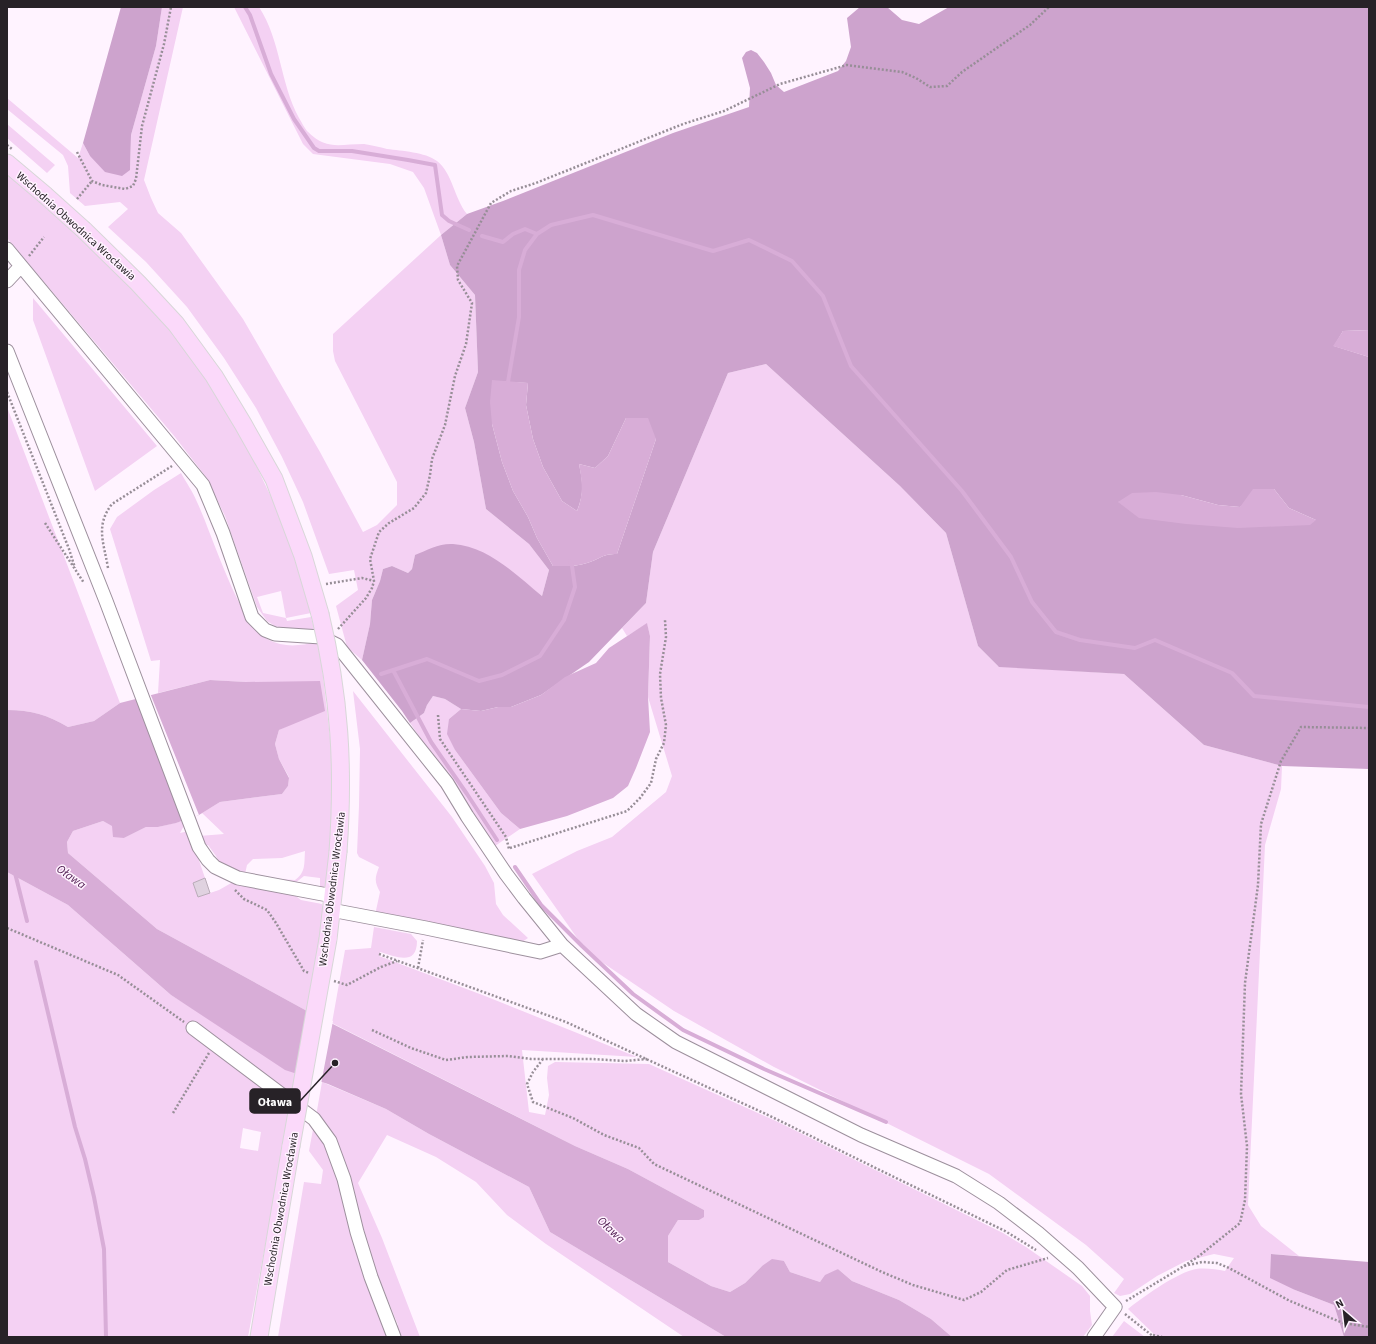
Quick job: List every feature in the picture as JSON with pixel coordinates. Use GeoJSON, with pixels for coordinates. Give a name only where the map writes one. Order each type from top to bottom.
{"type":"FeatureCollection","features":[{"type":"Feature","properties":{"kind":"main road","name":"Wschodnia Obwodnica Wrocławia"},"geometry":{"type":"LineString","coordinates":[[7,163],[84,230],[138,283],[170,318],[214,376],[274,479],[303,556],[320,614],[329,653],[341,749],[342,790],[338,852],[328,939],[259,1337]]}},
{"type":"Feature","properties":{"kind":"street"},"geometry":{"type":"LineString","coordinates":[[7,249],[183,459],[203,485],[223,533],[252,617],[265,630],[275,634],[311,636],[329,640],[337,645],[378,698],[420,748],[446,783],[524,898],[562,945],[636,1014],[676,1042],[861,1134],[956,1176],[999,1203],[1038,1233],[1078,1268],[1115,1307],[1094,1337]]}},
{"type":"Feature","properties":{"kind":"street"},"geometry":{"type":"LineString","coordinates":[[7,281],[22,266]]}},
{"type":"Feature","properties":{"kind":"street"},"geometry":{"type":"LineString","coordinates":[[7,351],[106,601],[199,847],[208,860],[215,867],[238,878],[426,928],[540,952],[562,945]]}},
{"type":"Feature","properties":{"kind":"street"},"geometry":{"type":"LineString","coordinates":[[193,1028],[314,1119],[330,1141],[344,1179],[356,1232],[394,1337]]}},
{"type":"Feature","properties":{"kind":"path"},"geometry":{"type":"LineString","coordinates":[[77,152],[92,181],[102,185],[125,189],[134,186],[142,126],[164,44],[171,7]]}},
{"type":"Feature","properties":{"kind":"path"},"geometry":{"type":"LineString","coordinates":[[329,640],[366,598],[372,588],[374,581],[370,559],[379,532],[389,523],[414,508],[426,493],[432,459],[445,425],[455,376],[466,344],[472,303],[458,280],[457,266],[491,203],[511,191],[556,175],[683,124],[724,111],[780,84],[847,65],[902,72],[916,78],[930,87],[947,86],[962,72],[1030,25],[1048,7]]}},
{"type":"Feature","properties":{"kind":"path"},"geometry":{"type":"LineString","coordinates":[[77,199],[92,181]]}},
{"type":"Feature","properties":{"kind":"path"},"geometry":{"type":"LineString","coordinates":[[33,251],[44,236]]}},
{"type":"Feature","properties":{"kind":"path"},"geometry":{"type":"LineString","coordinates":[[7,392],[69,549],[76,572]]}},
{"type":"Feature","properties":{"kind":"path"},"geometry":{"type":"LineString","coordinates":[[109,573],[101,529],[103,519],[107,511],[112,504],[183,459]]}},
{"type":"Feature","properties":{"kind":"path"},"geometry":{"type":"LineString","coordinates":[[45,523],[87,588]]}},
{"type":"Feature","properties":{"kind":"path"},"geometry":{"type":"LineString","coordinates":[[325,584],[362,578],[374,581]]}},
{"type":"Feature","properties":{"kind":"path"},"geometry":{"type":"LineString","coordinates":[[510,848],[627,811],[640,798],[651,783],[656,759],[664,743],[666,725],[661,698],[660,674],[666,637],[665,620]]}},
{"type":"Feature","properties":{"kind":"path"},"geometry":{"type":"LineString","coordinates":[[438,715],[440,739],[506,837]]}},
{"type":"Feature","properties":{"kind":"path"},"geometry":{"type":"LineString","coordinates":[[1162,1337],[1153,1336],[1115,1307],[1199,1256],[1240,1223],[1245,1200],[1248,1146],[1241,1094],[1246,983],[1258,885],[1261,824],[1281,761],[1301,727],[1369,728]]}},
{"type":"Feature","properties":{"kind":"path"},"geometry":{"type":"LineString","coordinates":[[224,871],[231,887],[244,899],[267,910],[304,971],[311,973]]}},
{"type":"Feature","properties":{"kind":"path"},"geometry":{"type":"LineString","coordinates":[[7,928],[118,975],[193,1028]]}},
{"type":"Feature","properties":{"kind":"path"},"geometry":{"type":"LineString","coordinates":[[418,968],[426,928]]}},
{"type":"Feature","properties":{"kind":"path"},"geometry":{"type":"LineString","coordinates":[[379,954],[566,1022],[766,1114],[1005,1231],[1037,1250]]}},
{"type":"Feature","properties":{"kind":"path"},"geometry":{"type":"LineString","coordinates":[[333,980],[347,985],[397,960]]}},
{"type":"Feature","properties":{"kind":"path"},"geometry":{"type":"LineString","coordinates":[[372,1030],[411,1048],[446,1060],[468,1057],[508,1056],[531,1059],[592,1059],[625,1061],[647,1059]]}},
{"type":"Feature","properties":{"kind":"path"},"geometry":{"type":"LineString","coordinates":[[173,1113],[214,1044]]}},
{"type":"Feature","properties":{"kind":"path"},"geometry":{"type":"LineString","coordinates":[[543,1059],[533,1072],[527,1084],[533,1102],[572,1118],[604,1135],[639,1148],[654,1164],[913,1285],[964,1300],[981,1292],[1007,1270],[1049,1258],[1043,1254]]}},
{"type":"Feature","properties":{"kind":"path"},"geometry":{"type":"LineString","coordinates":[[1184,1266],[1202,1262],[1217,1263],[1290,1301],[1343,1323],[1369,1328]]}},
{"type":"Feature","properties":{"kind":"shaded area"},"geometry":{"type":"Polygon","coordinates":[[[121,7],[162,7],[156,46],[131,135],[130,170],[122,176],[105,172],[90,156],[83,143],[121,7]]]}},
{"type":"Feature","properties":{"kind":"shaded area"},"geometry":{"type":"Polygon","coordinates":[[[162,7],[183,7],[144,180],[158,213],[181,233],[243,319],[320,452],[363,532],[377,525],[397,505],[397,482],[335,361],[333,351],[333,334],[441,235],[450,265],[475,295],[478,372],[465,408],[474,442],[486,509],[529,544],[549,570],[542,596],[501,564],[415,555],[412,569],[408,573],[392,566],[383,569],[372,600],[370,624],[362,660],[347,647],[336,606],[358,590],[354,570],[329,574],[303,502],[282,457],[256,408],[224,358],[187,307],[146,262],[108,227],[128,209],[120,202],[85,206],[70,193],[68,166],[63,155],[7,109],[7,98],[78,158],[83,143],[90,156],[130,170],[131,135],[156,46],[162,7]]]}},
{"type":"Feature","properties":{"kind":"shaded area"},"geometry":{"type":"Polygon","coordinates":[[[234,7],[259,7],[272,34],[293,105],[305,128],[314,137],[327,144],[364,144],[420,154],[432,158],[442,166],[447,173],[459,201],[467,214],[441,235],[424,188],[413,172],[390,164],[313,154],[303,144],[234,7]]]}},
{"type":"Feature","properties":{"kind":"shaded area"},"geometry":{"type":"Polygon","coordinates":[[[860,7],[887,7],[902,20],[919,24],[949,7],[1369,7],[1369,330],[1343,331],[1334,346],[1369,357],[1369,769],[1282,766],[1204,745],[1124,674],[999,667],[978,646],[946,533],[900,486],[766,364],[728,373],[653,552],[646,603],[589,662],[541,695],[511,707],[498,707],[481,711],[461,709],[445,699],[433,696],[424,713],[410,723],[362,660],[370,624],[372,600],[383,569],[392,566],[408,573],[412,569],[415,555],[434,547],[448,544],[466,546],[478,550],[501,563],[542,596],[549,570],[529,544],[486,509],[474,442],[465,408],[478,372],[475,295],[450,265],[441,235],[467,214],[673,133],[749,107],[750,88],[742,58],[746,52],[751,50],[757,53],[771,73],[776,85],[784,92],[838,71],[846,61],[851,47],[847,18],[860,7]],[[492,381],[492,424],[502,462],[513,491],[553,566],[579,565],[604,556],[617,554],[656,439],[626,418],[608,456],[595,468],[579,464],[582,488],[581,499],[577,511],[562,501],[543,467],[533,439],[526,405],[528,383],[492,381]],[[1274,489],[1240,507],[1218,505],[1181,495],[1118,502],[1316,520],[1289,508],[1274,489]]]}},
{"type":"Feature","properties":{"kind":"shaded area"},"geometry":{"type":"Polygon","coordinates":[[[7,124],[55,165],[47,173],[7,138],[7,124]]]}},
{"type":"Feature","properties":{"kind":"shaded area"},"geometry":{"type":"Polygon","coordinates":[[[7,171],[102,258],[156,313],[188,351],[216,392],[241,435],[282,521],[297,563],[311,613],[286,618],[287,621],[311,617],[314,629],[287,629],[275,626],[267,621],[257,607],[225,516],[206,477],[175,437],[7,238],[7,171]],[[281,591],[257,597],[263,613],[286,618],[281,591]]]}},
{"type":"Feature","properties":{"kind":"shaded area"},"geometry":{"type":"Polygon","coordinates":[[[33,298],[157,446],[95,491],[33,320],[33,298]]]}},
{"type":"Feature","properties":{"kind":"shaded area"},"geometry":{"type":"Polygon","coordinates":[[[766,364],[900,486],[946,533],[978,646],[998,666],[1124,674],[1204,745],[1282,766],[1281,789],[1265,845],[1248,1205],[1261,1226],[1299,1256],[1271,1254],[1295,1290],[1334,1305],[1344,1337],[1157,1337],[1128,1309],[1151,1292],[1180,1275],[1196,1269],[1225,1271],[1234,1258],[1214,1254],[1186,1261],[1157,1276],[1130,1294],[1120,1296],[1114,1293],[1124,1279],[1086,1245],[989,1174],[774,1067],[674,1011],[587,952],[532,874],[577,851],[612,837],[666,792],[672,776],[648,697],[650,636],[647,624],[627,636],[622,628],[646,603],[653,552],[728,373],[766,364]]]}},
{"type":"Feature","properties":{"kind":"shaded area"},"geometry":{"type":"Polygon","coordinates":[[[7,407],[120,703],[94,721],[68,727],[53,719],[32,712],[7,710],[7,407]]]}},
{"type":"Feature","properties":{"kind":"shaded area"},"geometry":{"type":"Polygon","coordinates":[[[181,473],[195,498],[237,598],[257,631],[267,639],[279,644],[298,645],[317,642],[320,650],[331,746],[332,799],[328,885],[323,890],[320,890],[320,878],[304,876],[294,884],[278,879],[295,880],[299,877],[304,867],[305,851],[282,858],[253,859],[247,865],[245,874],[220,864],[208,845],[203,847],[199,836],[224,834],[202,813],[220,802],[282,794],[288,786],[289,777],[279,759],[275,744],[279,730],[295,722],[246,682],[210,680],[158,693],[160,660],[151,661],[110,529],[117,517],[154,490],[181,473]]]}},
{"type":"Feature","properties":{"kind":"shaded area"},"geometry":{"type":"Polygon","coordinates":[[[353,691],[452,817],[485,866],[494,883],[496,904],[503,915],[528,938],[522,942],[375,915],[380,892],[376,880],[379,867],[359,857],[357,853],[360,749],[353,691]]]}},
{"type":"Feature","properties":{"kind":"shaded area"},"geometry":{"type":"Polygon","coordinates":[[[433,696],[445,699],[461,709],[449,719],[455,750],[501,813],[520,829],[495,846],[410,723],[424,713],[433,696]]]}},
{"type":"Feature","properties":{"kind":"shaded area"},"geometry":{"type":"Polygon","coordinates":[[[187,820],[180,833],[189,831],[205,878],[193,883],[198,897],[219,890],[233,882],[289,891],[301,900],[322,904],[324,910],[307,1011],[157,929],[68,853],[67,842],[73,831],[103,821],[113,826],[124,838],[146,827],[158,827],[187,820]]]}},
{"type":"Feature","properties":{"kind":"shaded area"},"geometry":{"type":"Polygon","coordinates":[[[7,872],[68,905],[171,995],[297,1074],[248,1337],[7,1337],[7,872]],[[243,1128],[240,1148],[258,1151],[261,1132],[243,1128]]]}},
{"type":"Feature","properties":{"kind":"shaded area"},"geometry":{"type":"Polygon","coordinates":[[[374,927],[411,934],[417,941],[416,949],[409,957],[398,957],[380,952],[379,956],[485,996],[637,1057],[522,1050],[529,1112],[545,1115],[549,1095],[547,1078],[548,1066],[555,1062],[649,1064],[778,1122],[1003,1233],[1082,1286],[1090,1296],[1092,1325],[1083,1337],[952,1337],[931,1319],[899,1300],[852,1281],[838,1269],[820,1282],[790,1272],[784,1261],[762,1266],[745,1283],[730,1292],[711,1286],[668,1262],[668,1236],[678,1220],[699,1220],[704,1210],[628,1169],[575,1146],[332,1023],[345,950],[371,948],[374,927]]]}},
{"type":"Feature","properties":{"kind":"shaded area"},"geometry":{"type":"Polygon","coordinates":[[[322,1082],[386,1109],[429,1134],[529,1187],[550,1232],[726,1337],[684,1337],[546,1244],[507,1215],[476,1182],[436,1157],[387,1135],[358,1183],[382,1238],[420,1337],[278,1337],[304,1182],[321,1184],[323,1170],[309,1151],[314,1124],[326,1142],[340,1176],[355,1250],[385,1330],[398,1325],[365,1244],[347,1168],[325,1125],[316,1116],[322,1082]]]}},
{"type":"Feature","properties":{"kind":"shaded area"},"geometry":{"type":"Polygon","coordinates":[[[1271,1254],[1369,1262],[1369,1337],[1344,1337],[1334,1305],[1295,1290],[1270,1278],[1271,1254]]]}},
{"type":"Feature","properties":{"kind":"shaded area"},"geometry":{"type":"Polygon","coordinates":[[[1124,1321],[1145,1337],[1112,1337],[1124,1321]]]}},
{"type":"Feature","properties":{"kind":"water"},"geometry":{"type":"Polygon","coordinates":[[[1369,330],[1369,357],[1333,346],[1343,331],[1369,330]]]}},
{"type":"Feature","properties":{"kind":"water"},"geometry":{"type":"Polygon","coordinates":[[[492,380],[528,383],[526,405],[533,439],[543,467],[562,501],[577,511],[581,499],[582,488],[579,464],[595,468],[608,456],[626,418],[648,418],[656,439],[617,554],[604,556],[579,565],[553,566],[513,491],[502,462],[492,424],[490,402],[492,380]]]}},
{"type":"Feature","properties":{"kind":"water"},"geometry":{"type":"Polygon","coordinates":[[[1253,489],[1274,489],[1289,508],[1316,520],[1310,525],[1238,528],[1186,524],[1139,518],[1118,502],[1132,493],[1156,492],[1181,495],[1218,505],[1240,507],[1253,489]]]}},
{"type":"Feature","properties":{"kind":"water"},"geometry":{"type":"Polygon","coordinates":[[[647,623],[650,636],[648,697],[650,732],[628,786],[613,798],[567,816],[520,829],[501,813],[455,750],[447,734],[449,719],[461,709],[481,711],[498,707],[511,707],[541,695],[565,677],[596,663],[609,648],[647,623]]]}},
{"type":"Feature","properties":{"kind":"water"},"geometry":{"type":"Polygon","coordinates":[[[210,680],[246,682],[320,681],[325,711],[279,730],[275,744],[279,759],[289,778],[288,786],[282,794],[220,802],[199,815],[176,823],[158,827],[146,827],[124,838],[113,837],[112,826],[103,821],[73,831],[67,842],[68,853],[157,929],[307,1011],[575,1146],[628,1169],[704,1210],[704,1217],[699,1220],[678,1220],[668,1236],[668,1262],[711,1286],[730,1292],[745,1283],[762,1266],[772,1259],[784,1261],[790,1272],[820,1282],[825,1275],[838,1269],[852,1281],[899,1300],[931,1319],[952,1337],[726,1337],[550,1232],[529,1187],[429,1134],[386,1109],[328,1084],[285,1070],[171,995],[68,905],[7,872],[7,710],[32,712],[53,719],[68,727],[94,721],[120,703],[210,680]]]}},
{"type":"Feature","properties":{"kind":"pier"},"geometry":{"type":"Polygon","coordinates":[[[150,693],[199,815],[187,820],[137,697],[150,693]]]}},
{"type":"Feature","properties":{"kind":"pier"},"geometry":{"type":"Polygon","coordinates":[[[307,1009],[333,1021],[321,1084],[296,1076],[307,1009]]]}},
{"type":"Feature","properties":{"kind":"building"},"geometry":{"type":"Polygon","coordinates":[[[205,878],[210,893],[198,897],[193,883],[205,878]]]}},
{"type":"Feature","properties":{"kind":"waterway"},"geometry":{"type":"LineString","coordinates":[[245,7],[250,15],[271,74],[294,119],[314,148],[319,151],[352,151],[435,165],[442,215],[449,221],[469,230]]}},
{"type":"Feature","properties":{"kind":"waterway"},"geometry":{"type":"LineString","coordinates":[[509,386],[508,382],[519,317],[519,270],[525,250],[537,234],[551,225],[593,215],[713,251],[749,240],[792,261],[823,296],[851,366],[962,491],[1011,557],[1032,602],[1056,632],[1080,640],[1135,648],[1155,640],[1232,673],[1254,696],[1369,707]]}},
{"type":"Feature","properties":{"kind":"waterway"},"geometry":{"type":"LineString","coordinates":[[482,236],[503,242],[513,234],[525,229],[537,234]]}},
{"type":"Feature","properties":{"kind":"waterway"},"geometry":{"type":"LineString","coordinates":[[381,674],[427,659],[479,681],[502,675],[540,656],[564,620],[575,587],[570,561]]}},
{"type":"Feature","properties":{"kind":"waterway"},"geometry":{"type":"LineString","coordinates":[[393,670],[431,742],[497,840]]}},
{"type":"Feature","properties":{"kind":"waterway"},"geometry":{"type":"LineString","coordinates":[[515,867],[541,905],[582,946],[633,994],[683,1030],[764,1069],[886,1122]]}},
{"type":"Feature","properties":{"kind":"waterway"},"geometry":{"type":"LineString","coordinates":[[15,873],[27,921]]}},
{"type":"Feature","properties":{"kind":"waterway"},"geometry":{"type":"LineString","coordinates":[[36,962],[75,1127],[85,1159],[104,1249],[106,1337]]}},
{"type":"Feature","properties":{"kind":"place","name":"Oława"},"geometry":{"type":"Point","coordinates":[335,1063]}}]}
